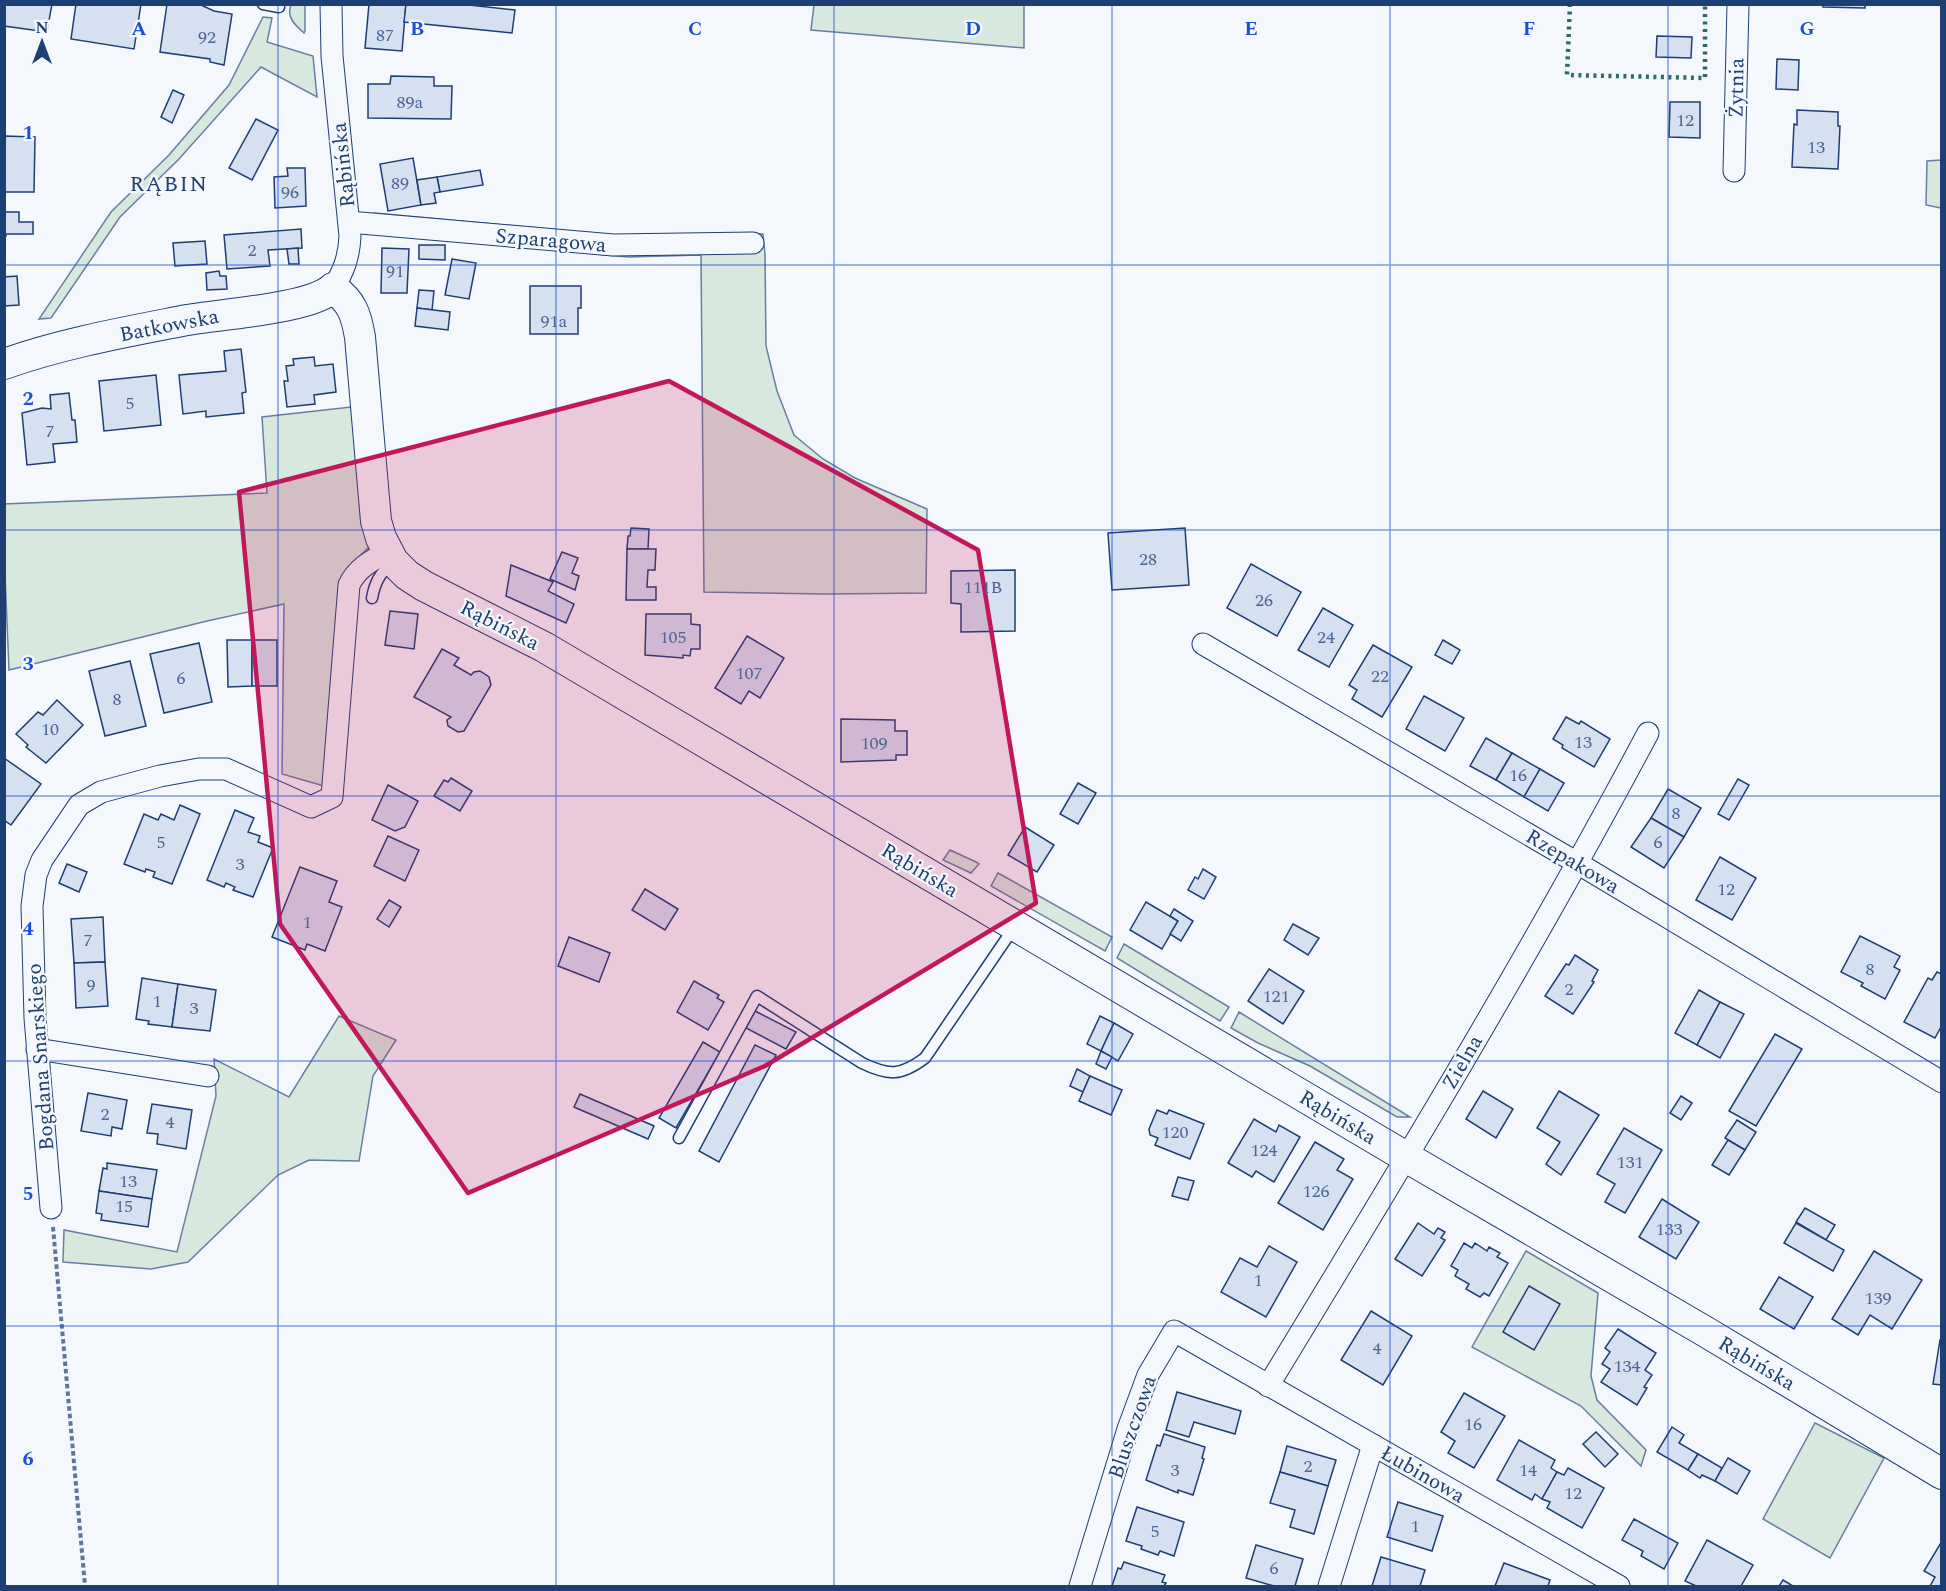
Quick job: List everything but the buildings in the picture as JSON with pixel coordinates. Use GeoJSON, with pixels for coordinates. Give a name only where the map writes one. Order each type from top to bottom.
{"type":"FeatureCollection","features":[{"type":"Feature","properties":{"kind":"street","name":"Rąbińska"},"geometry":{"type":"LineString","coordinates":[[331,4],[332,56],[349,222],[350,253],[343,273],[333,288],[346,297],[357,318],[376,521],[390,557],[407,575],[564,659],[1941,1474]]}},
{"type":"Feature","properties":{"kind":"street","name":"Żytnia"},"geometry":{"type":"LineString","coordinates":[[1734,171],[1738,4]]}},
{"type":"Feature","properties":{"kind":"street","name":"Szparagowa"},"geometry":{"type":"LineString","coordinates":[[349,222],[613,245],[753,243]]}},
{"type":"Feature","properties":{"kind":"street","name":"Batkowska"},"geometry":{"type":"LineString","coordinates":[[4,364],[41,351],[186,320],[296,304],[326,295],[333,288]]}},
{"type":"Feature","properties":{"kind":"street","name":"Bogdana Snarskiego"},"geometry":{"type":"LineString","coordinates":[[51,1208],[35,1018],[33,906],[36,875],[42,860],[79,805],[101,792],[160,776],[199,770],[226,769],[311,807],[332,797],[349,585],[355,574],[368,562],[390,557]]}},
{"type":"Feature","properties":{"kind":"street","name":"Rzepakowa"},"geometry":{"type":"LineString","coordinates":[[1203,644],[1579,864],[1941,1082]]}},
{"type":"Feature","properties":{"kind":"street","name":"Zielna"},"geometry":{"type":"LineString","coordinates":[[1268,1386],[1388,1189],[1579,864],[1648,733]]}},
{"type":"Feature","properties":{"kind":"street"},"geometry":{"type":"LineString","coordinates":[[38,1049],[208,1076]]}},
{"type":"Feature","properties":{"kind":"street","name":"Bluszczowa"},"geometry":{"type":"LineString","coordinates":[[1080,1587],[1128,1429],[1148,1375],[1174,1331],[1227,1362]]}},
{"type":"Feature","properties":{"kind":"street","name":"Łubinowa"},"geometry":{"type":"LineString","coordinates":[[1227,1362],[1608,1584]]}},
{"type":"Feature","properties":{"kind":"street"},"geometry":{"type":"LineString","coordinates":[[1329,1587],[1373,1445]]}},
{"type":"Feature","properties":{"kind":"lane"},"geometry":{"type":"LineString","coordinates":[[263,4],[279,7]]}},
{"type":"Feature","properties":{"kind":"lane"},"geometry":{"type":"LineString","coordinates":[[372,598],[380,573],[390,557]]}},
{"type":"Feature","properties":{"kind":"lane"},"geometry":{"type":"LineString","coordinates":[[679,1138],[757,996],[862,1063],[877,1070],[892,1073],[909,1070],[925,1058],[1016,926]]}},
{"type":"Feature","properties":{"kind":"path"},"geometry":{"type":"LineString","coordinates":[[51,1208],[85,1587]]}},
{"type":"Feature","properties":{"kind":"highlighted area"},"geometry":{"type":"Polygon","coordinates":[[[669,381],[978,550],[1036,903],[765,1066],[468,1193],[280,924],[239,492],[669,381]]]}},
{"type":"Feature","properties":{"kind":"shaded area"},"geometry":{"type":"Polygon","coordinates":[[[291,5],[305,5],[304,33],[291,17],[291,5]]]}},
{"type":"Feature","properties":{"kind":"shaded area"},"geometry":{"type":"Polygon","coordinates":[[[814,5],[1024,5],[1024,48],[811,30],[814,5]]]}},
{"type":"Feature","properties":{"kind":"shaded area"},"geometry":{"type":"Polygon","coordinates":[[[263,17],[272,18],[267,42],[313,56],[317,97],[261,67],[179,159],[120,217],[51,318],[39,319],[111,212],[169,155],[229,85],[263,17]]]}},
{"type":"Feature","properties":{"kind":"shaded area"},"geometry":{"type":"Polygon","coordinates":[[[1942,160],[1941,208],[1926,205],[1927,161],[1942,160]]]}},
{"type":"Feature","properties":{"kind":"shaded area"},"geometry":{"type":"Polygon","coordinates":[[[374,213],[624,236],[763,234],[766,346],[777,391],[794,435],[823,459],[855,478],[927,509],[926,593],[704,592],[701,255],[628,257],[375,233],[374,213]]]}},
{"type":"Feature","properties":{"kind":"shaded area"},"geometry":{"type":"Polygon","coordinates":[[[351,407],[365,522],[371,545],[348,568],[324,786],[282,774],[284,604],[9,670],[4,504],[267,493],[262,417],[351,407]]]}},
{"type":"Feature","properties":{"kind":"shaded area"},"geometry":{"type":"Polygon","coordinates":[[[950,850],[979,864],[971,873],[943,860],[950,850]]]}},
{"type":"Feature","properties":{"kind":"shaded area"},"geometry":{"type":"Polygon","coordinates":[[[998,873],[1112,937],[1105,951],[991,886],[998,873]]]}},
{"type":"Feature","properties":{"kind":"shaded area"},"geometry":{"type":"Polygon","coordinates":[[[1124,944],[1229,1007],[1220,1021],[1117,958],[1124,944]]]}},
{"type":"Feature","properties":{"kind":"shaded area"},"geometry":{"type":"Polygon","coordinates":[[[1239,1012],[1410,1117],[1397,1117],[1310,1066],[1258,1043],[1231,1028],[1239,1012]]]}},
{"type":"Feature","properties":{"kind":"shaded area"},"geometry":{"type":"Polygon","coordinates":[[[339,1016],[396,1040],[373,1076],[359,1161],[309,1160],[278,1175],[188,1262],[151,1269],[63,1262],[64,1230],[177,1252],[216,1096],[214,1059],[289,1097],[339,1016]]]}},
{"type":"Feature","properties":{"kind":"shaded area"},"geometry":{"type":"Polygon","coordinates":[[[1526,1251],[1598,1293],[1591,1376],[1597,1400],[1646,1450],[1641,1466],[1581,1406],[1472,1347],[1526,1251]]]}},
{"type":"Feature","properties":{"kind":"shaded area"},"geometry":{"type":"Polygon","coordinates":[[[1815,1423],[1884,1458],[1830,1558],[1763,1519],[1815,1423]]]}},
{"type":"Feature","properties":{"kind":"hedge"},"geometry":{"type":"LineString","coordinates":[[1570,4],[1567,75],[1705,78],[1705,4]]}},
{"type":"Feature","properties":{"kind":"district","name":"RĄBIN"},"geometry":{"type":"Point","coordinates":[169,183]}}]}
